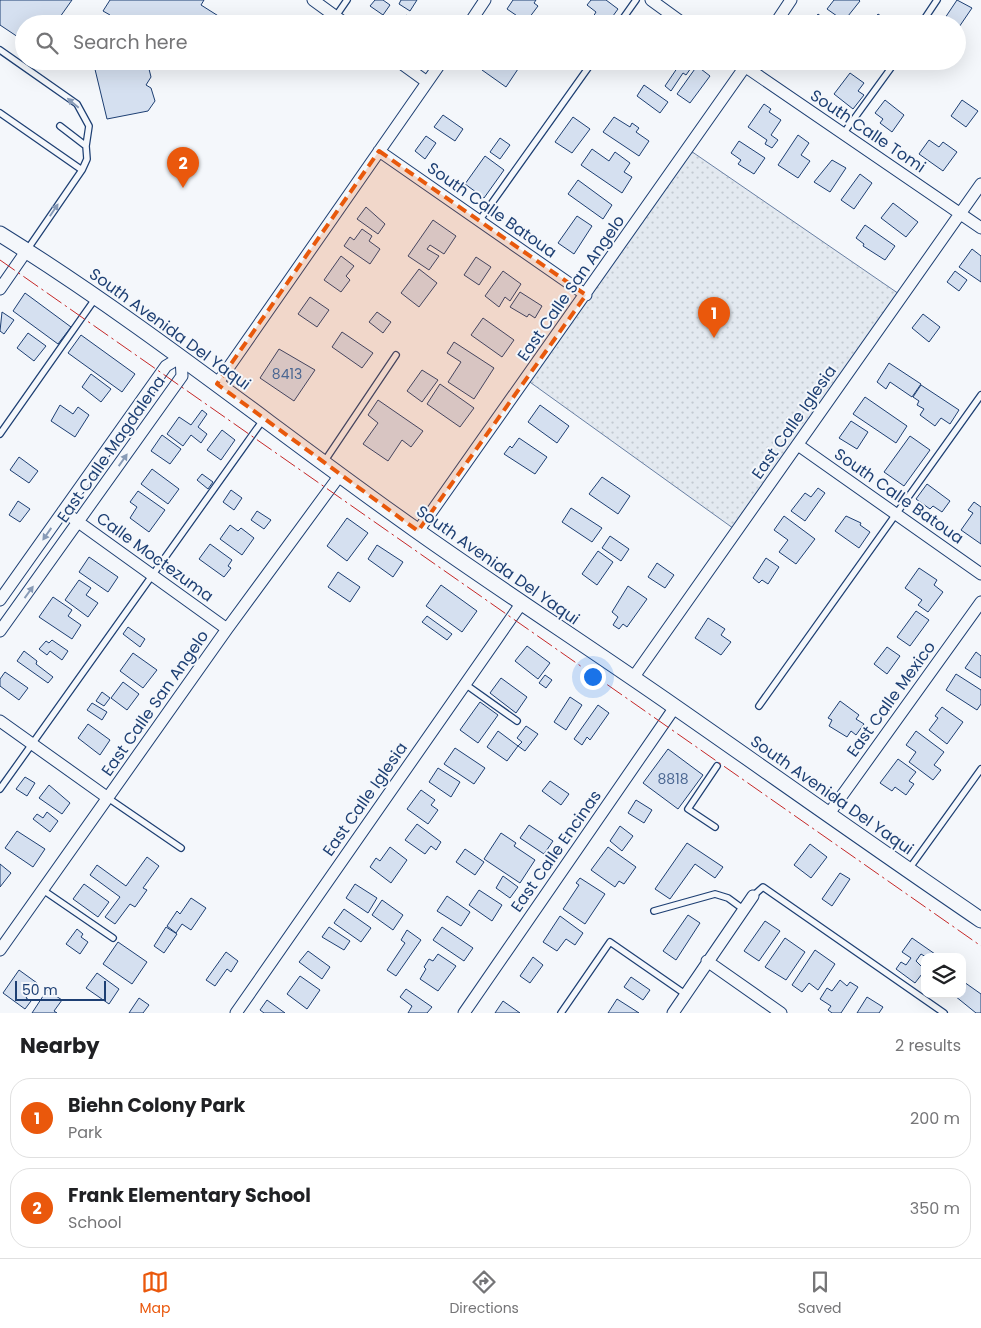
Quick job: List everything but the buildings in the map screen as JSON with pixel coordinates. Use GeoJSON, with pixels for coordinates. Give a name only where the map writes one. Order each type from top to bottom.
{"type":"FeatureCollection","features":[{"type":"Feature","properties":{"kind":"street"},"geometry":{"type":"LineString","coordinates":[[313,0],[335,15]]}},
{"type":"Feature","properties":{"kind":"street"},"geometry":{"type":"LineString","coordinates":[[475,15],[486,0]]}},
{"type":"Feature","properties":{"kind":"street"},"geometry":{"type":"LineString","coordinates":[[651,0],[672,15]]}},
{"type":"Feature","properties":{"kind":"street"},"geometry":{"type":"LineString","coordinates":[[781,15],[792,0]]}},
{"type":"Feature","properties":{"kind":"street"},"geometry":{"type":"LineString","coordinates":[[410,70],[427,82]]}},
{"type":"Feature","properties":{"kind":"street"},"geometry":{"type":"LineString","coordinates":[[218,384],[436,70]]}},
{"type":"Feature","properties":{"kind":"street","name":"East Calle San Angelo"},"geometry":{"type":"LineString","coordinates":[[418,531],[586,295],[739,70]]}},
{"type":"Feature","properties":{"kind":"street","name":"South Calle Tomi"},"geometry":{"type":"LineString","coordinates":[[754,70],[981,228]]}},
{"type":"Feature","properties":{"kind":"street","name":"South Calle Batoua"},"geometry":{"type":"LineString","coordinates":[[379,151],[586,295]]}},
{"type":"Feature","properties":{"kind":"street","name":"East Calle Iglesia"},"geometry":{"type":"LineString","coordinates":[[633,678],[981,184]]}},
{"type":"Feature","properties":{"kind":"street","name":"South Avenida Del Yaqui"},"geometry":{"type":"LineString","coordinates":[[0,234],[97,297],[218,384],[263,420],[340,476],[521,604],[676,707],[828,815],[981,920]]}},
{"type":"Feature","properties":{"kind":"street"},"geometry":{"type":"LineString","coordinates":[[0,289],[27,250]]}},
{"type":"Feature","properties":{"kind":"street","name":"East Calle Magdalena"},"geometry":{"type":"LineString","coordinates":[[0,600],[166,366],[181,357],[182,376],[0,632]]}},
{"type":"Feature","properties":{"kind":"street","name":"South Calle Batoua"},"geometry":{"type":"LineString","coordinates":[[798,445],[981,574]]}},
{"type":"Feature","properties":{"kind":"street","name":"East Calle San Angelo"},"geometry":{"type":"LineString","coordinates":[[0,950],[227,629],[340,476]]}},
{"type":"Feature","properties":{"kind":"street","name":"Calle Moctezuma"},"geometry":{"type":"LineString","coordinates":[[63,511],[227,629]]}},
{"type":"Feature","properties":{"kind":"street","name":"East Calle Mexico"},"geometry":{"type":"LineString","coordinates":[[828,815],[981,602]]}},
{"type":"Feature","properties":{"kind":"street","name":"East Calle Iglesia"},"geometry":{"type":"LineString","coordinates":[[236,1013],[521,604]]}},
{"type":"Feature","properties":{"kind":"street","name":"East Calle Encinas"},"geometry":{"type":"LineString","coordinates":[[464,1013],[676,707]]}},
{"type":"Feature","properties":{"kind":"street"},"geometry":{"type":"LineString","coordinates":[[0,721],[108,798]]}},
{"type":"Feature","properties":{"kind":"street"},"geometry":{"type":"LineString","coordinates":[[673,1013],[753,896]]}},
{"type":"Feature","properties":{"kind":"street"},"geometry":{"type":"LineString","coordinates":[[707,961],[781,1013]]}},
{"type":"Feature","properties":{"kind":"lane"},"geometry":{"type":"LineString","coordinates":[[337,15],[347,0]]}},
{"type":"Feature","properties":{"kind":"lane"},"geometry":{"type":"LineString","coordinates":[[625,15],[636,0]]}},
{"type":"Feature","properties":{"kind":"lane"},"geometry":{"type":"LineString","coordinates":[[927,15],[937,0]]}},
{"type":"Feature","properties":{"kind":"lane"},"geometry":{"type":"LineString","coordinates":[[0,50],[15,61]]}},
{"type":"Feature","properties":{"kind":"lane"},"geometry":{"type":"LineString","coordinates":[[27,250],[82,170],[87,159],[86,146],[89,126],[77,104],[29,70]]}},
{"type":"Feature","properties":{"kind":"lane"},"geometry":{"type":"LineString","coordinates":[[479,221],[587,70]]}},
{"type":"Feature","properties":{"kind":"lane"},"geometry":{"type":"LineString","coordinates":[[844,134],[890,70]]}},
{"type":"Feature","properties":{"kind":"lane"},"geometry":{"type":"LineString","coordinates":[[0,113],[82,170]]}},
{"type":"Feature","properties":{"kind":"lane"},"geometry":{"type":"LineString","coordinates":[[60,126],[86,146]]}},
{"type":"Feature","properties":{"kind":"lane"},"geometry":{"type":"LineString","coordinates":[[0,434],[97,297]]}},
{"type":"Feature","properties":{"kind":"lane"},"geometry":{"type":"LineString","coordinates":[[323,463],[396,355]]}},
{"type":"Feature","properties":{"kind":"lane"},"geometry":{"type":"LineString","coordinates":[[759,706],[981,395]]}},
{"type":"Feature","properties":{"kind":"lane"},"geometry":{"type":"LineString","coordinates":[[0,789],[263,420]]}},
{"type":"Feature","properties":{"kind":"lane"},"geometry":{"type":"LineString","coordinates":[[465,684],[517,721]]}},
{"type":"Feature","properties":{"kind":"lane"},"geometry":{"type":"LineString","coordinates":[[715,826],[688,809],[717,766]]}},
{"type":"Feature","properties":{"kind":"lane"},"geometry":{"type":"LineString","coordinates":[[908,870],[981,769]]}},
{"type":"Feature","properties":{"kind":"lane"},"geometry":{"type":"LineString","coordinates":[[108,798],[181,848]]}},
{"type":"Feature","properties":{"kind":"lane"},"geometry":{"type":"LineString","coordinates":[[753,896],[762,887],[944,1013]]}},
{"type":"Feature","properties":{"kind":"lane"},"geometry":{"type":"LineString","coordinates":[[43,890],[113,938]]}},
{"type":"Feature","properties":{"kind":"lane"},"geometry":{"type":"LineString","coordinates":[[654,910],[715,894],[728,898],[744,909]]}},
{"type":"Feature","properties":{"kind":"lane"},"geometry":{"type":"LineString","coordinates":[[561,1013],[610,942],[685,994]]}},
{"type":"Feature","properties":{"kind":"highlighted area"},"geometry":{"type":"Polygon","coordinates":[[[379,151],[586,295],[418,531],[217,384],[379,151]]]}},
{"type":"Feature","properties":{"kind":"shaded area"},"geometry":{"type":"Polygon","coordinates":[[[688,149],[902,296],[737,531],[527,380],[688,149]]]}},
{"type":"Feature","properties":{"kind":"power"},"geometry":{"type":"LineString","coordinates":[[0,260],[981,946]]}},
{"type":"Feature","properties":{"kind":"place","name":"Frank Elementary School"},"geometry":{"type":"Point","coordinates":[183,188]}},
{"type":"Feature","properties":{"kind":"place","name":"Biehn Colony Park"},"geometry":{"type":"Point","coordinates":[714,338]}}]}
